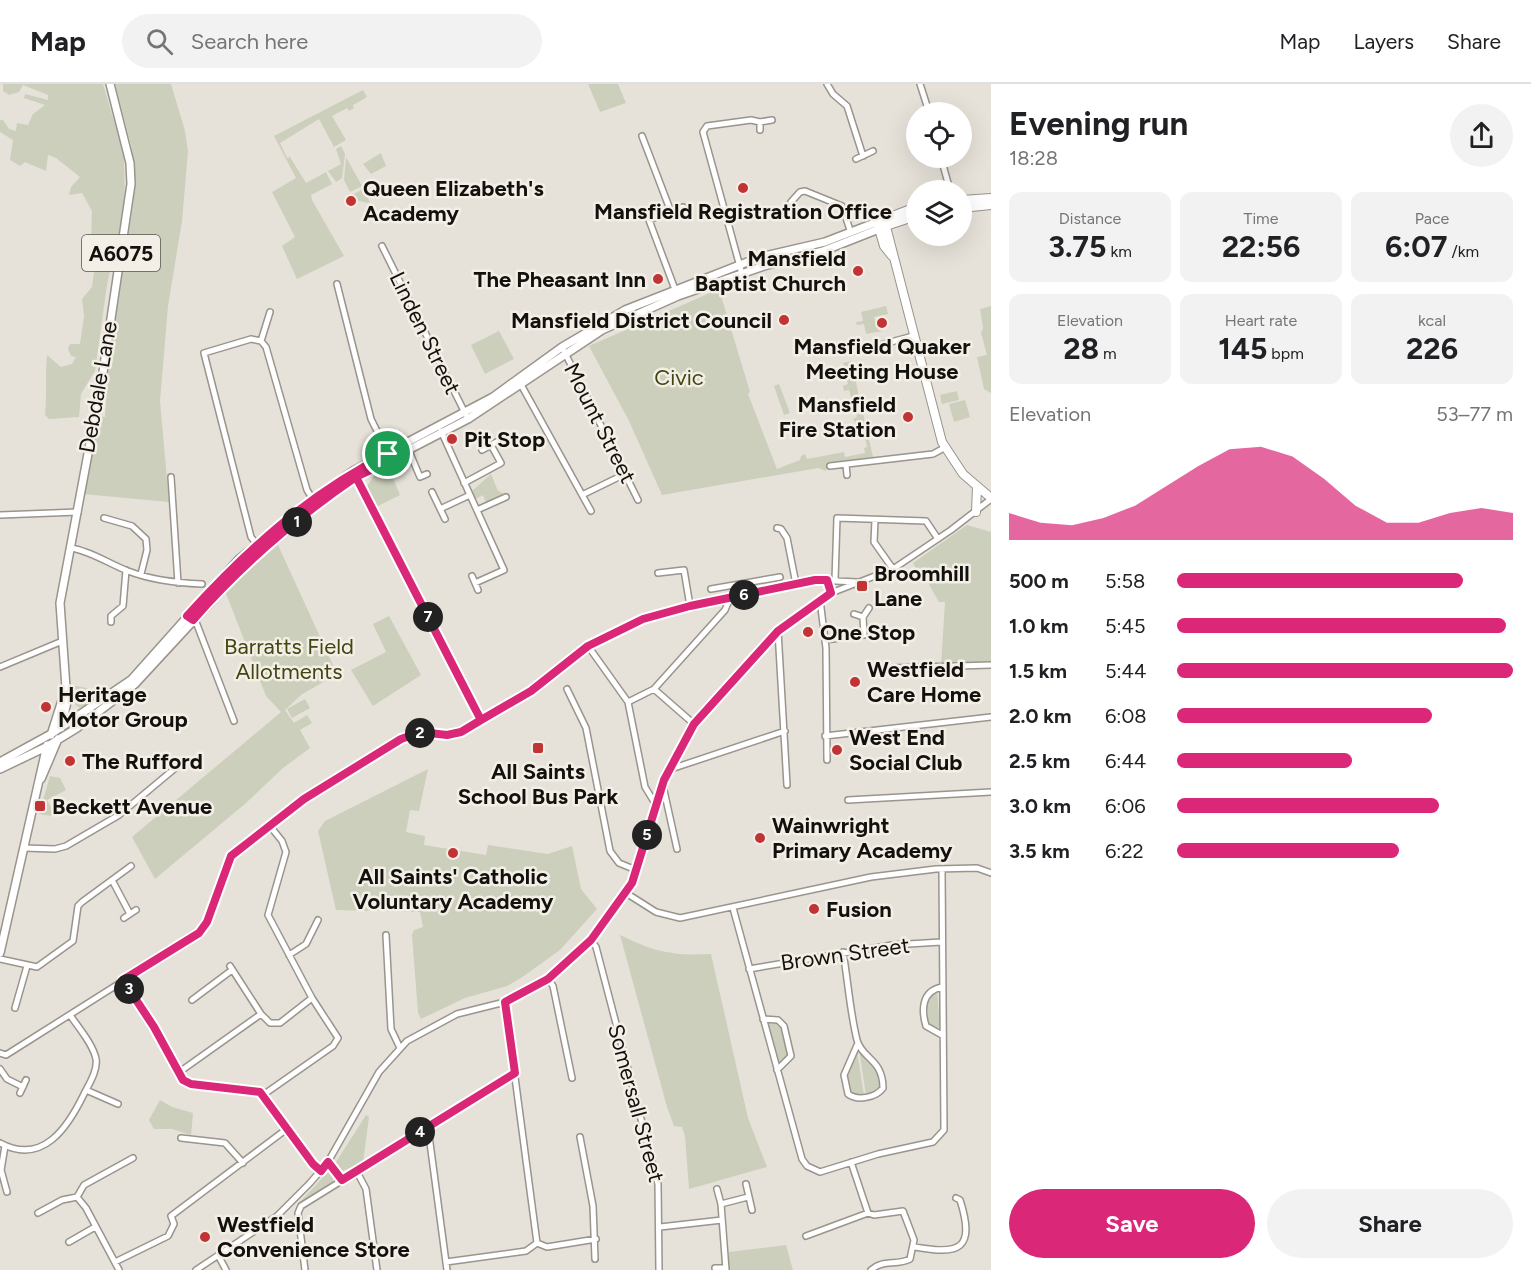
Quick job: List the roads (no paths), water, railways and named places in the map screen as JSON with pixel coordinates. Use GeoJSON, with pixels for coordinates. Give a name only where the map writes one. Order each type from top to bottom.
{"type":"FeatureCollection","features":[{"type":"Feature","properties":{"kind":"highway"},"geometry":{"type":"LineString","coordinates":[[972,199],[991,198]]}},
{"type":"Feature","properties":{"kind":"highway"},"geometry":{"type":"LineString","coordinates":[[972,207],[991,205]]}},
{"type":"Feature","properties":{"kind":"highway"},"geometry":{"type":"LineString","coordinates":[[882,224],[906,212]]}},
{"type":"Feature","properties":{"kind":"highway"},"geometry":{"type":"LineString","coordinates":[[882,224],[906,218]]}},
{"type":"Feature","properties":{"kind":"highway"},"geometry":{"type":"LineString","coordinates":[[882,224],[884,246],[892,256],[944,448],[977,487],[991,499]]}},
{"type":"Feature","properties":{"kind":"highway"},"geometry":{"type":"LineString","coordinates":[[976,512],[977,487]]}},
{"type":"Feature","properties":{"kind":"main road","name":"Debdale Lane"},"geometry":{"type":"LineString","coordinates":[[61,727],[67,702],[60,642],[60,603],[102,378],[131,184],[130,163],[110,84]]}},
{"type":"Feature","properties":{"kind":"main road"},"geometry":{"type":"LineString","coordinates":[[676,293],[824,251],[882,224]]}},
{"type":"Feature","properties":{"kind":"main road"},"geometry":{"type":"LineString","coordinates":[[0,769],[46,747],[102,711],[135,684],[238,560],[256,544],[354,474],[466,416],[520,382],[563,350],[676,293],[740,265],[882,224]]}},
{"type":"Feature","properties":{"kind":"main road"},"geometry":{"type":"LineString","coordinates":[[390,457],[410,451],[440,430]]}},
{"type":"Feature","properties":{"kind":"main road"},"geometry":{"type":"LineString","coordinates":[[0,762],[51,734],[131,680],[190,618],[315,502]]}},
{"type":"Feature","properties":{"kind":"main road","name":"Debdale Lane"},"geometry":{"type":"LineString","coordinates":[[51,734],[64,691]]}},
{"type":"Feature","properties":{"kind":"main road"},"geometry":{"type":"LineString","coordinates":[[67,702],[72,710],[84,713]]}},
{"type":"Feature","properties":{"kind":"main road","name":"A6075"},"geometry":{"type":"LineString","coordinates":[[0,951],[41,779],[61,727]]}},
{"type":"Feature","properties":{"kind":"main road","name":"A6075"},"geometry":{"type":"LineString","coordinates":[[41,779],[46,747],[51,734]]}},
{"type":"Feature","properties":{"kind":"main road"},"geometry":{"type":"LineString","coordinates":[[23,758],[36,759],[41,770]]}},
{"type":"Feature","properties":{"kind":"street"},"geometry":{"type":"LineString","coordinates":[[827,84],[833,94],[847,106],[863,156]]}},
{"type":"Feature","properties":{"kind":"street"},"geometry":{"type":"LineString","coordinates":[[920,84],[926,102]]}},
{"type":"Feature","properties":{"kind":"street"},"geometry":{"type":"LineString","coordinates":[[742,274],[703,132],[707,126],[751,120],[760,122],[772,120]]}},
{"type":"Feature","properties":{"kind":"street"},"geometry":{"type":"LineString","coordinates":[[760,122],[760,130]]}},
{"type":"Feature","properties":{"kind":"street"},"geometry":{"type":"LineString","coordinates":[[642,136],[671,212]]}},
{"type":"Feature","properties":{"kind":"street"},"geometry":{"type":"LineString","coordinates":[[645,145],[653,142]]}},
{"type":"Feature","properties":{"kind":"street"},"geometry":{"type":"LineString","coordinates":[[856,159],[873,152]]}},
{"type":"Feature","properties":{"kind":"street"},"geometry":{"type":"LineString","coordinates":[[791,202],[800,192],[806,191],[842,206],[851,233]]}},
{"type":"Feature","properties":{"kind":"street"},"geometry":{"type":"LineString","coordinates":[[676,293],[649,220],[683,207]]}},
{"type":"Feature","properties":{"kind":"street","name":"Linden Street"},"geometry":{"type":"LineString","coordinates":[[382,246],[466,416]]}},
{"type":"Feature","properties":{"kind":"street"},"geometry":{"type":"LineString","coordinates":[[337,284],[370,419],[390,457]]}},
{"type":"Feature","properties":{"kind":"street"},"geometry":{"type":"LineString","coordinates":[[261,341],[270,312]]}},
{"type":"Feature","properties":{"kind":"street"},"geometry":{"type":"LineString","coordinates":[[854,352],[913,336]]}},
{"type":"Feature","properties":{"kind":"street"},"geometry":{"type":"LineString","coordinates":[[262,551],[251,537],[204,353],[251,339],[261,341],[266,347],[307,490],[315,502]]}},
{"type":"Feature","properties":{"kind":"street","name":"Mount Street"},"geometry":{"type":"LineString","coordinates":[[563,350],[638,500]]}},
{"type":"Feature","properties":{"kind":"street"},"geometry":{"type":"LineString","coordinates":[[520,382],[591,511]]}},
{"type":"Feature","properties":{"kind":"street"},"geometry":{"type":"LineString","coordinates":[[440,430],[504,570],[475,583]]}},
{"type":"Feature","properties":{"kind":"street"},"geometry":{"type":"LineString","coordinates":[[482,450],[504,438]]}},
{"type":"Feature","properties":{"kind":"street"},"geometry":{"type":"LineString","coordinates":[[464,483],[501,463],[491,445]]}},
{"type":"Feature","properties":{"kind":"street"},"geometry":{"type":"LineString","coordinates":[[830,466],[933,454],[944,448]]}},
{"type":"Feature","properties":{"kind":"street"},"geometry":{"type":"LineString","coordinates":[[410,451],[420,477],[427,474]]}},
{"type":"Feature","properties":{"kind":"street"},"geometry":{"type":"LineString","coordinates":[[846,465],[847,475]]}},
{"type":"Feature","properties":{"kind":"street"},"geometry":{"type":"LineString","coordinates":[[354,474],[481,720]]}},
{"type":"Feature","properties":{"kind":"street"},"geometry":{"type":"LineString","coordinates":[[582,495],[625,474]]}},
{"type":"Feature","properties":{"kind":"street"},"geometry":{"type":"LineString","coordinates":[[171,477],[178,583]]}},
{"type":"Feature","properties":{"kind":"street"},"geometry":{"type":"LineString","coordinates":[[432,492],[445,519]]}},
{"type":"Feature","properties":{"kind":"street"},"geometry":{"type":"LineString","coordinates":[[440,509],[470,495]]}},
{"type":"Feature","properties":{"kind":"street"},"geometry":{"type":"LineString","coordinates":[[477,510],[506,497]]}},
{"type":"Feature","properties":{"kind":"street"},"geometry":{"type":"LineString","coordinates":[[196,1270],[277,1216],[321,1171],[379,1072],[400,1048],[444,1019],[505,1002],[548,979],[591,940],[626,893],[636,870],[668,770],[694,724],[778,631],[831,593],[862,583],[893,569],[976,512],[991,499]]}},
{"type":"Feature","properties":{"kind":"street"},"geometry":{"type":"LineString","coordinates":[[0,515],[78,512]]}},
{"type":"Feature","properties":{"kind":"street"},"geometry":{"type":"LineString","coordinates":[[104,518],[117,524],[137,528],[146,539],[147,550],[141,574]]}},
{"type":"Feature","properties":{"kind":"street"},"geometry":{"type":"LineString","coordinates":[[835,580],[837,518],[926,521],[938,538]]}},
{"type":"Feature","properties":{"kind":"street"},"geometry":{"type":"LineString","coordinates":[[875,520],[874,542],[893,569]]}},
{"type":"Feature","properties":{"kind":"street"},"geometry":{"type":"LineString","coordinates":[[777,528],[781,529],[787,538],[796,584]]}},
{"type":"Feature","properties":{"kind":"street"},"geometry":{"type":"LineString","coordinates":[[71,548],[84,550],[94,558],[126,570],[178,583],[202,584]]}},
{"type":"Feature","properties":{"kind":"street"},"geometry":{"type":"LineString","coordinates":[[111,622],[111,616],[123,606],[126,570]]}},
{"type":"Feature","properties":{"kind":"street"},"geometry":{"type":"LineString","coordinates":[[658,573],[684,570],[690,606]]}},
{"type":"Feature","properties":{"kind":"street"},"geometry":{"type":"LineString","coordinates":[[472,576],[478,590]]}},
{"type":"Feature","properties":{"kind":"street"},"geometry":{"type":"LineString","coordinates":[[711,589],[780,577]]}},
{"type":"Feature","properties":{"kind":"street"},"geometry":{"type":"LineString","coordinates":[[762,580],[764,591]]}},
{"type":"Feature","properties":{"kind":"street"},"geometry":{"type":"LineString","coordinates":[[0,1062],[1,1053],[6,1055],[199,933],[207,922],[231,856],[335,778],[401,739],[421,732],[447,735],[461,732],[530,689],[588,646],[643,619],[690,606],[796,584],[827,580],[862,583]]}},
{"type":"Feature","properties":{"kind":"street"},"geometry":{"type":"LineString","coordinates":[[827,580],[831,593]]}},
{"type":"Feature","properties":{"kind":"street"},"geometry":{"type":"LineString","coordinates":[[720,588],[722,600]]}},
{"type":"Feature","properties":{"kind":"street"},"geometry":{"type":"LineString","coordinates":[[628,702],[654,689],[725,610],[730,598]]}},
{"type":"Feature","properties":{"kind":"street"},"geometry":{"type":"LineString","coordinates":[[820,600],[825,640],[826,760]]}},
{"type":"Feature","properties":{"kind":"street"},"geometry":{"type":"LineString","coordinates":[[869,608],[863,616],[864,634],[871,640]]}},
{"type":"Feature","properties":{"kind":"street"},"geometry":{"type":"LineString","coordinates":[[854,614],[863,616]]}},
{"type":"Feature","properties":{"kind":"street"},"geometry":{"type":"LineString","coordinates":[[190,618],[234,722]]}},
{"type":"Feature","properties":{"kind":"street"},"geometry":{"type":"LineString","coordinates":[[778,631],[787,784]]}},
{"type":"Feature","properties":{"kind":"street"},"geometry":{"type":"LineString","coordinates":[[825,640],[864,634]]}},
{"type":"Feature","properties":{"kind":"street"},"geometry":{"type":"LineString","coordinates":[[0,667],[60,642]]}},
{"type":"Feature","properties":{"kind":"street"},"geometry":{"type":"LineString","coordinates":[[588,646],[628,702],[645,787],[656,805]]}},
{"type":"Feature","properties":{"kind":"street"},"geometry":{"type":"LineString","coordinates":[[890,669],[991,665]]}},
{"type":"Feature","properties":{"kind":"street"},"geometry":{"type":"LineString","coordinates":[[567,689],[586,728],[610,851],[619,863],[636,870]]}},
{"type":"Feature","properties":{"kind":"street"},"geometry":{"type":"LineString","coordinates":[[654,689],[694,724]]}},
{"type":"Feature","properties":{"kind":"street"},"geometry":{"type":"LineString","coordinates":[[825,736],[991,717]]}},
{"type":"Feature","properties":{"kind":"street"},"geometry":{"type":"LineString","coordinates":[[668,770],[784,731]]}},
{"type":"Feature","properties":{"kind":"street"},"geometry":{"type":"LineString","coordinates":[[24,848],[55,849],[66,846],[119,815],[185,760]]}},
{"type":"Feature","properties":{"kind":"street"},"geometry":{"type":"LineString","coordinates":[[663,785],[677,849]]}},
{"type":"Feature","properties":{"kind":"street"},"geometry":{"type":"LineString","coordinates":[[848,800],[991,792]]}},
{"type":"Feature","properties":{"kind":"street"},"geometry":{"type":"LineString","coordinates":[[263,1095],[337,1043],[336,1033],[312,998],[268,911],[286,861],[282,841],[270,826]]}},
{"type":"Feature","properties":{"kind":"street"},"geometry":{"type":"LineString","coordinates":[[0,959],[27,966],[41,966],[70,945],[74,937],[78,906],[131,866]]}},
{"type":"Feature","properties":{"kind":"street"},"geometry":{"type":"LineString","coordinates":[[626,893],[669,918],[692,917],[871,877],[977,868],[991,873]]}},
{"type":"Feature","properties":{"kind":"street"},"geometry":{"type":"LineString","coordinates":[[733,908],[801,1159],[807,1166],[819,1172],[933,1142],[944,1130],[942,870]]}},
{"type":"Feature","properties":{"kind":"street"},"geometry":{"type":"LineString","coordinates":[[112,880],[130,914]]}},
{"type":"Feature","properties":{"kind":"street"},"geometry":{"type":"LineString","coordinates":[[124,918],[136,910]]}},
{"type":"Feature","properties":{"kind":"street"},"geometry":{"type":"LineString","coordinates":[[289,956],[306,944],[318,920]]}},
{"type":"Feature","properties":{"kind":"street"},"geometry":{"type":"LineString","coordinates":[[386,935],[391,1029],[400,1048]]}},
{"type":"Feature","properties":{"kind":"street","name":"Somersall Street"},"geometry":{"type":"LineString","coordinates":[[591,940],[596,947],[658,1184],[660,1227],[658,1270]]}},
{"type":"Feature","properties":{"kind":"street","name":"Brown Street"},"geometry":{"type":"LineString","coordinates":[[749,969],[843,952],[942,942]]}},
{"type":"Feature","properties":{"kind":"street"},"geometry":{"type":"LineString","coordinates":[[843,952],[858,1043],[880,1069],[883,1088],[876,1095],[855,1098],[848,1094],[844,1075],[858,1043]]}},
{"type":"Feature","properties":{"kind":"street"},"geometry":{"type":"LineString","coordinates":[[15,1008],[27,966]]}},
{"type":"Feature","properties":{"kind":"street"},"geometry":{"type":"LineString","coordinates":[[192,1000],[231,968],[267,1022],[280,1023],[312,998]]}},
{"type":"Feature","properties":{"kind":"street"},"geometry":{"type":"LineString","coordinates":[[548,979],[553,986],[572,1078]]}},
{"type":"Feature","properties":{"kind":"street"},"geometry":{"type":"LineString","coordinates":[[123,980],[154,1027],[178,1073],[186,1083],[250,1089],[263,1095],[309,1160],[321,1171]]}},
{"type":"Feature","properties":{"kind":"street"},"geometry":{"type":"LineString","coordinates":[[942,987],[930,991],[924,999],[926,1026],[942,1035]]}},
{"type":"Feature","properties":{"kind":"street"},"geometry":{"type":"LineString","coordinates":[[505,1002],[537,1243]]}},
{"type":"Feature","properties":{"kind":"street"},"geometry":{"type":"LineString","coordinates":[[178,1073],[261,1014]]}},
{"type":"Feature","properties":{"kind":"street"},"geometry":{"type":"LineString","coordinates":[[7,1192],[1,1170],[2,1144],[30,1149],[45,1145],[56,1138],[64,1130],[86,1090],[96,1065],[96,1057],[70,1015]]}},
{"type":"Feature","properties":{"kind":"street"},"geometry":{"type":"LineString","coordinates":[[763,1019],[778,1020],[784,1026],[790,1056],[777,1070]]}},
{"type":"Feature","properties":{"kind":"street"},"geometry":{"type":"LineString","coordinates":[[0,1069],[7,1079],[23,1087]]}},
{"type":"Feature","properties":{"kind":"street"},"geometry":{"type":"LineString","coordinates":[[305,1270],[298,1213],[304,1203],[515,1073]]}},
{"type":"Feature","properties":{"kind":"street"},"geometry":{"type":"LineString","coordinates":[[20,1093],[26,1080]]}},
{"type":"Feature","properties":{"kind":"street"},"geometry":{"type":"LineString","coordinates":[[86,1090],[118,1104]]}},
{"type":"Feature","properties":{"kind":"street"},"geometry":{"type":"LineString","coordinates":[[115,1262],[168,1236],[174,1224],[171,1216],[288,1128]]}},
{"type":"Feature","properties":{"kind":"street"},"geometry":{"type":"LineString","coordinates":[[428,1128],[447,1270]]}},
{"type":"Feature","properties":{"kind":"street"},"geometry":{"type":"LineString","coordinates":[[580,1137],[589,1175],[596,1239],[595,1259]]}},
{"type":"Feature","properties":{"kind":"street"},"geometry":{"type":"LineString","coordinates":[[181,1138],[225,1143],[243,1163]]}},
{"type":"Feature","properties":{"kind":"street"},"geometry":{"type":"LineString","coordinates":[[38,1213],[62,1200],[77,1197],[84,1185],[133,1158]]}},
{"type":"Feature","properties":{"kind":"street"},"geometry":{"type":"LineString","coordinates":[[328,1162],[342,1180]]}},
{"type":"Feature","properties":{"kind":"street"},"geometry":{"type":"LineString","coordinates":[[851,1162],[868,1213]]}},
{"type":"Feature","properties":{"kind":"street"},"geometry":{"type":"LineString","coordinates":[[357,1172],[366,1189],[377,1270]]}},
{"type":"Feature","properties":{"kind":"street"},"geometry":{"type":"LineString","coordinates":[[746,1184],[752,1209]]}},
{"type":"Feature","properties":{"kind":"street"},"geometry":{"type":"LineString","coordinates":[[715,1269],[726,1269],[721,1204],[717,1189]]}},
{"type":"Feature","properties":{"kind":"street"},"geometry":{"type":"LineString","coordinates":[[77,1197],[119,1270]]}},
{"type":"Feature","properties":{"kind":"street"},"geometry":{"type":"LineString","coordinates":[[721,1204],[748,1197]]}},
{"type":"Feature","properties":{"kind":"street"},"geometry":{"type":"LineString","coordinates":[[915,1247],[945,1252],[960,1246],[967,1230],[960,1200],[956,1198]]}},
{"type":"Feature","properties":{"kind":"street"},"geometry":{"type":"LineString","coordinates":[[806,1236],[868,1213],[874,1215],[903,1211],[915,1247],[910,1258],[904,1262],[883,1263],[871,1270]]}},
{"type":"Feature","properties":{"kind":"street"},"geometry":{"type":"LineString","coordinates":[[660,1227],[722,1220]]}},
{"type":"Feature","properties":{"kind":"street"},"geometry":{"type":"LineString","coordinates":[[69,1242],[95,1227]]}},
{"type":"Feature","properties":{"kind":"street"},"geometry":{"type":"LineString","coordinates":[[537,1243],[547,1247],[596,1239]]}},
{"type":"Feature","properties":{"kind":"street"},"geometry":{"type":"LineString","coordinates":[[446,1262],[526,1251],[537,1243]]}},
{"type":"Feature","properties":{"kind":"street"},"geometry":{"type":"LineString","coordinates":[[218,1255],[226,1270]]}},
{"type":"Feature","properties":{"kind":"place","name":"Mansfield Registration Office"},"geometry":{"type":"Point","coordinates":[743,188]}},
{"type":"Feature","properties":{"kind":"place","name":"Queen Elizabeth's Academy"},"geometry":{"type":"Point","coordinates":[351,201]}},
{"type":"Feature","properties":{"kind":"place","name":"Mansfield Baptist Church"},"geometry":{"type":"Point","coordinates":[858,271]}},
{"type":"Feature","properties":{"kind":"place","name":"The Pheasant Inn"},"geometry":{"type":"Point","coordinates":[658,279]}},
{"type":"Feature","properties":{"kind":"place","name":"Mansfield District Council"},"geometry":{"type":"Point","coordinates":[784,320]}},
{"type":"Feature","properties":{"kind":"place","name":"Mansfield Quaker Meeting House"},"geometry":{"type":"Point","coordinates":[882,323]}},
{"type":"Feature","properties":{"kind":"place","name":"Mansfield Fire Station"},"geometry":{"type":"Point","coordinates":[908,417]}},
{"type":"Feature","properties":{"kind":"place","name":"Pit Stop"},"geometry":{"type":"Point","coordinates":[452,439]}},
{"type":"Feature","properties":{"kind":"place","name":"Broomhill Lane"},"geometry":{"type":"Point","coordinates":[862,586]}},
{"type":"Feature","properties":{"kind":"place","name":"One Stop"},"geometry":{"type":"Point","coordinates":[808,632]}},
{"type":"Feature","properties":{"kind":"place","name":"Westfield Care Home"},"geometry":{"type":"Point","coordinates":[855,682]}},
{"type":"Feature","properties":{"kind":"place","name":"Heritage Motor Group"},"geometry":{"type":"Point","coordinates":[46,707]}},
{"type":"Feature","properties":{"kind":"place","name":"All Saints School Bus Park"},"geometry":{"type":"Point","coordinates":[538,748]}},
{"type":"Feature","properties":{"kind":"place","name":"West End Social Club"},"geometry":{"type":"Point","coordinates":[837,750]}},
{"type":"Feature","properties":{"kind":"place","name":"The Rufford"},"geometry":{"type":"Point","coordinates":[70,761]}},
{"type":"Feature","properties":{"kind":"place","name":"Beckett Avenue"},"geometry":{"type":"Point","coordinates":[40,806]}},
{"type":"Feature","properties":{"kind":"place","name":"Wainwright Primary Academy"},"geometry":{"type":"Point","coordinates":[760,838]}},
{"type":"Feature","properties":{"kind":"place","name":"All Saints' Catholic Voluntary Academy"},"geometry":{"type":"Point","coordinates":[453,853]}},
{"type":"Feature","properties":{"kind":"place","name":"Fusion"},"geometry":{"type":"Point","coordinates":[814,909]}},
{"type":"Feature","properties":{"kind":"place","name":"Westfield Convenience Store"},"geometry":{"type":"Point","coordinates":[205,1237]}},
{"type":"Feature","properties":{"kind":"park label","name":"Civic"},"geometry":{"type":"Point","coordinates":[679,377]}},
{"type":"Feature","properties":{"kind":"park label","name":"Barratts Field Allotments"},"geometry":{"type":"Point","coordinates":[289,658]}}]}
